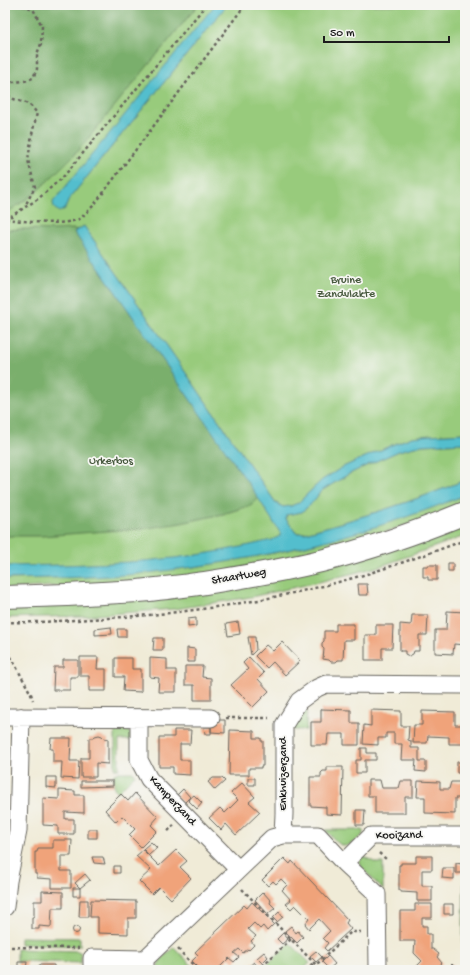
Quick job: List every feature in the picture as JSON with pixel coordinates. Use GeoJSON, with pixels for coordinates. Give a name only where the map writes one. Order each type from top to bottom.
{"type":"FeatureCollection","features":[{"type":"Feature","properties":{"kind":"main road","name":"Staartweg"},"geometry":{"type":"LineString","coordinates":[[5,597],[140,591],[258,574],[322,560],[377,545],[433,526],[465,513]]}},
{"type":"Feature","properties":{"kind":"street","name":"Enkhuizerzand"},"geometry":{"type":"LineString","coordinates":[[283,834],[284,725],[299,701],[317,688],[326,684],[465,685]]}},
{"type":"Feature","properties":{"kind":"street"},"geometry":{"type":"LineString","coordinates":[[5,907],[8,881],[18,831],[20,717],[211,718]]}},
{"type":"Feature","properties":{"kind":"street","name":"Kamperzand"},"geometry":{"type":"LineString","coordinates":[[139,718],[139,760],[150,779],[234,873]]}},
{"type":"Feature","properties":{"kind":"street"},"geometry":{"type":"LineString","coordinates":[[92,964],[145,964],[166,938],[234,873],[272,838],[283,834],[318,835],[344,863],[377,894],[378,968],[380,970]]}},
{"type":"Feature","properties":{"kind":"street","name":"Kooizand"},"geometry":{"type":"LineString","coordinates":[[344,863],[371,836],[465,836]]}},
{"type":"Feature","properties":{"kind":"path"},"geometry":{"type":"LineString","coordinates":[[24,5],[33,9],[42,26],[41,44],[37,54],[37,69],[32,78],[22,82],[10,83],[8,84],[7,88],[7,92],[10,97],[14,100],[29,104],[37,113],[28,160],[35,187],[25,207]]}},
{"type":"Feature","properties":{"kind":"path"},"geometry":{"type":"LineString","coordinates":[[5,220],[38,199],[64,176],[206,5]]}},
{"type":"Feature","properties":{"kind":"path"},"geometry":{"type":"LineString","coordinates":[[5,220],[59,223],[80,219],[94,205],[245,5]]}},
{"type":"Feature","properties":{"kind":"path"},"geometry":{"type":"LineString","coordinates":[[5,646],[34,704],[20,717]]}},
{"type":"Feature","properties":{"kind":"path"},"geometry":{"type":"LineString","coordinates":[[211,718],[288,718]]}},
{"type":"Feature","properties":{"kind":"path"},"geometry":{"type":"LineString","coordinates":[[234,873],[291,939],[316,965],[351,932],[366,932]]}},
{"type":"Feature","properties":{"kind":"path"},"geometry":{"type":"LineString","coordinates":[[166,938],[198,970]]}},
{"type":"Feature","properties":{"kind":"path"},"geometry":{"type":"LineString","coordinates":[[258,970],[291,939]]}},
{"type":"Feature","properties":{"kind":"path"},"geometry":{"type":"LineString","coordinates":[[5,947],[85,948],[92,964]]}},
{"type":"Feature","properties":{"kind":"path"},"geometry":{"type":"LineString","coordinates":[[306,970],[313,963]]}},
{"type":"Feature","properties":{"kind":"green space"},"geometry":{"type":"Polygon","coordinates":[[[5,5],[222,5],[61,207],[65,208],[69,199],[227,5],[465,5],[465,433],[412,437],[392,445],[343,467],[322,480],[298,503],[283,507],[276,503],[84,226],[77,230],[294,544],[208,559],[5,573],[5,5]]]}},
{"type":"Feature","properties":{"kind":"green space"},"geometry":{"type":"Polygon","coordinates":[[[5,5],[198,5],[76,153],[33,195],[5,214],[5,127],[8,127],[5,123],[5,5]]]}},
{"type":"Feature","properties":{"kind":"green space","name":"Urkerbos"},"geometry":{"type":"Polygon","coordinates":[[[5,230],[76,230],[74,232],[259,498],[249,506],[223,514],[181,523],[141,529],[42,536],[5,536],[5,230]]]}},
{"type":"Feature","properties":{"kind":"green space"},"geometry":{"type":"Polygon","coordinates":[[[465,443],[465,480],[386,509],[305,533],[296,533],[286,519],[286,515],[302,512],[313,502],[321,491],[349,474],[399,451],[422,445],[465,443]]]}},
{"type":"Feature","properties":{"kind":"green space"},"geometry":{"type":"Polygon","coordinates":[[[465,495],[465,505],[329,551],[185,579],[5,589],[5,579],[75,577],[193,567],[274,553],[302,547],[370,528],[465,495]]]}},
{"type":"Feature","properties":{"kind":"green space"},"geometry":{"type":"Polygon","coordinates":[[[465,521],[465,536],[381,566],[251,597],[175,609],[84,616],[5,618],[5,604],[69,603],[465,521]]]}},
{"type":"Feature","properties":{"kind":"green space"},"geometry":{"type":"Polygon","coordinates":[[[307,707],[306,730],[293,730],[293,726],[299,714],[307,707]]]}},
{"type":"Feature","properties":{"kind":"green space"},"geometry":{"type":"Polygon","coordinates":[[[115,726],[127,729],[132,740],[119,740],[119,769],[115,769],[115,726]]]}},
{"type":"Feature","properties":{"kind":"green space"},"geometry":{"type":"Polygon","coordinates":[[[119,772],[133,772],[135,775],[118,792],[114,788],[114,774],[119,772]]]}},
{"type":"Feature","properties":{"kind":"green space"},"geometry":{"type":"Polygon","coordinates":[[[326,830],[363,830],[363,835],[351,844],[343,846],[326,830]]]}},
{"type":"Feature","properties":{"kind":"green space"},"geometry":{"type":"Polygon","coordinates":[[[465,844],[465,946],[463,943],[465,844]]]}},
{"type":"Feature","properties":{"kind":"green space"},"geometry":{"type":"Polygon","coordinates":[[[361,855],[376,863],[383,863],[383,890],[362,868],[360,862],[361,855]]]}},
{"type":"Feature","properties":{"kind":"green space"},"geometry":{"type":"Polygon","coordinates":[[[20,937],[80,938],[80,946],[20,944],[20,937]]]}},
{"type":"Feature","properties":{"kind":"green space"},"geometry":{"type":"Polygon","coordinates":[[[290,943],[310,963],[302,970],[261,970],[290,943]]]}},
{"type":"Feature","properties":{"kind":"green space"},"geometry":{"type":"Polygon","coordinates":[[[174,947],[196,970],[157,970],[157,966],[161,960],[174,947]]]}},
{"type":"Feature","properties":{"kind":"green space"},"geometry":{"type":"Polygon","coordinates":[[[17,949],[78,951],[81,953],[81,963],[17,961],[17,949]]]}},
{"type":"Feature","properties":{"kind":"green space"},"geometry":{"type":"Polygon","coordinates":[[[103,964],[136,966],[137,970],[98,970],[103,964]]]}},
{"type":"Feature","properties":{"kind":"water"},"geometry":{"type":"Polygon","coordinates":[[[215,5],[227,5],[69,199],[65,209],[59,212],[54,208],[53,202],[215,5]]]}},
{"type":"Feature","properties":{"kind":"water"},"geometry":{"type":"Polygon","coordinates":[[[84,226],[276,503],[283,507],[298,503],[322,480],[343,467],[392,445],[412,437],[465,433],[465,443],[422,445],[399,451],[349,474],[321,491],[313,502],[302,512],[286,515],[286,519],[296,533],[305,533],[366,515],[465,480],[465,495],[383,525],[341,537],[213,564],[126,575],[5,579],[5,566],[101,564],[173,558],[272,540],[281,534],[255,493],[74,232],[84,226]]]}},
{"type":"Feature","properties":{"kind":"building"},"geometry":{"type":"Polygon","coordinates":[[[448,563],[453,563],[453,571],[448,571],[448,563]]]}},
{"type":"Feature","properties":{"kind":"building"},"geometry":{"type":"Polygon","coordinates":[[[437,565],[437,580],[428,580],[428,577],[423,577],[423,566],[437,565]]]}},
{"type":"Feature","properties":{"kind":"building"},"geometry":{"type":"Polygon","coordinates":[[[358,584],[367,584],[368,595],[359,595],[358,584]]]}},
{"type":"Feature","properties":{"kind":"building"},"geometry":{"type":"Polygon","coordinates":[[[447,611],[465,612],[465,645],[454,644],[453,654],[435,653],[435,630],[446,630],[447,611]]]}},
{"type":"Feature","properties":{"kind":"building"},"geometry":{"type":"Polygon","coordinates":[[[412,615],[428,615],[427,635],[419,635],[419,651],[414,651],[413,654],[409,656],[405,654],[405,651],[400,651],[400,624],[411,625],[412,615]]]}},
{"type":"Feature","properties":{"kind":"building"},"geometry":{"type":"Polygon","coordinates":[[[196,618],[196,626],[188,627],[188,619],[196,618]]]}},
{"type":"Feature","properties":{"kind":"building"},"geometry":{"type":"Polygon","coordinates":[[[238,622],[240,634],[228,636],[226,624],[238,622]]]}},
{"type":"Feature","properties":{"kind":"building"},"geometry":{"type":"Polygon","coordinates":[[[336,624],[354,624],[354,640],[344,640],[343,660],[331,662],[323,659],[324,649],[322,647],[322,643],[324,641],[324,631],[336,631],[336,624]]]}},
{"type":"Feature","properties":{"kind":"building"},"geometry":{"type":"Polygon","coordinates":[[[376,625],[393,625],[392,648],[382,648],[382,660],[365,660],[365,635],[376,635],[376,625]]]}},
{"type":"Feature","properties":{"kind":"building"},"geometry":{"type":"Polygon","coordinates":[[[111,627],[112,634],[95,635],[95,629],[111,627]]]}},
{"type":"Feature","properties":{"kind":"building"},"geometry":{"type":"Polygon","coordinates":[[[117,629],[126,629],[126,637],[118,637],[117,629]]]}},
{"type":"Feature","properties":{"kind":"building"},"geometry":{"type":"Polygon","coordinates":[[[248,637],[255,637],[256,650],[251,655],[248,637]]]}},
{"type":"Feature","properties":{"kind":"building"},"geometry":{"type":"Polygon","coordinates":[[[154,638],[163,638],[163,650],[153,650],[154,638]]]}},
{"type":"Feature","properties":{"kind":"building"},"geometry":{"type":"Polygon","coordinates":[[[282,642],[300,661],[285,675],[273,662],[267,668],[255,656],[266,645],[273,651],[282,642]]]}},
{"type":"Feature","properties":{"kind":"building"},"geometry":{"type":"Polygon","coordinates":[[[187,648],[195,649],[195,662],[187,662],[187,648]]]}},
{"type":"Feature","properties":{"kind":"building"},"geometry":{"type":"Polygon","coordinates":[[[80,657],[98,657],[97,669],[106,669],[106,691],[89,691],[89,676],[80,676],[80,657]]]}},
{"type":"Feature","properties":{"kind":"building"},"geometry":{"type":"Polygon","coordinates":[[[249,657],[264,673],[258,679],[269,691],[253,707],[231,685],[248,669],[243,663],[249,657]]]}},
{"type":"Feature","properties":{"kind":"building"},"geometry":{"type":"Polygon","coordinates":[[[115,658],[132,658],[132,669],[141,669],[141,692],[123,691],[124,677],[115,677],[115,658]]]}},
{"type":"Feature","properties":{"kind":"building"},"geometry":{"type":"Polygon","coordinates":[[[150,658],[167,659],[167,670],[176,670],[176,692],[158,692],[159,678],[150,677],[150,658]]]}},
{"type":"Feature","properties":{"kind":"building"},"geometry":{"type":"Polygon","coordinates":[[[63,660],[78,660],[78,677],[70,677],[70,690],[53,690],[54,667],[63,667],[63,660]]]}},
{"type":"Feature","properties":{"kind":"building"},"geometry":{"type":"Polygon","coordinates":[[[5,664],[9,671],[5,673],[5,664]]]}},
{"type":"Feature","properties":{"kind":"building"},"geometry":{"type":"Polygon","coordinates":[[[185,666],[203,666],[202,677],[211,678],[211,700],[194,700],[194,685],[185,685],[185,666]]]}},
{"type":"Feature","properties":{"kind":"building"},"geometry":{"type":"Polygon","coordinates":[[[5,679],[9,686],[5,691],[5,679]]]}},
{"type":"Feature","properties":{"kind":"building"},"geometry":{"type":"Polygon","coordinates":[[[321,709],[351,710],[351,723],[359,723],[359,745],[344,745],[344,734],[328,734],[327,745],[311,745],[311,722],[321,722],[321,709]]]}},
{"type":"Feature","properties":{"kind":"building"},"geometry":{"type":"Polygon","coordinates":[[[371,710],[401,711],[401,726],[409,726],[408,740],[411,741],[411,748],[419,748],[419,761],[426,761],[426,772],[415,771],[416,760],[401,760],[402,744],[394,744],[394,733],[386,733],[386,738],[378,738],[378,745],[363,744],[364,725],[371,726],[371,710]]]}},
{"type":"Feature","properties":{"kind":"building"},"geometry":{"type":"Polygon","coordinates":[[[422,711],[455,712],[455,725],[465,725],[465,744],[449,744],[449,737],[428,736],[427,743],[413,743],[414,725],[422,725],[422,711]]]}},
{"type":"Feature","properties":{"kind":"building"},"geometry":{"type":"Polygon","coordinates":[[[211,720],[225,720],[225,733],[211,732],[211,720]]]}},
{"type":"Feature","properties":{"kind":"building"},"geometry":{"type":"Polygon","coordinates":[[[204,727],[211,727],[211,734],[205,734],[204,727]]]}},
{"type":"Feature","properties":{"kind":"building"},"geometry":{"type":"Polygon","coordinates":[[[174,730],[191,730],[190,744],[180,744],[180,760],[190,760],[190,775],[173,774],[173,767],[159,767],[159,737],[174,737],[174,730]]]}},
{"type":"Feature","properties":{"kind":"building"},"geometry":{"type":"Polygon","coordinates":[[[230,730],[254,731],[254,738],[261,738],[261,741],[263,741],[263,766],[261,766],[261,768],[249,768],[249,775],[229,775],[230,730]]]}},
{"type":"Feature","properties":{"kind":"building"},"geometry":{"type":"Polygon","coordinates":[[[99,735],[108,739],[108,764],[96,763],[96,777],[81,777],[81,758],[89,758],[89,738],[99,735]]]}},
{"type":"Feature","properties":{"kind":"building"},"geometry":{"type":"Polygon","coordinates":[[[51,738],[71,738],[70,761],[79,761],[78,779],[61,778],[62,762],[53,762],[53,749],[50,749],[51,738]]]}},
{"type":"Feature","properties":{"kind":"building"},"geometry":{"type":"Polygon","coordinates":[[[361,748],[367,748],[367,753],[376,753],[376,760],[365,760],[365,773],[356,773],[356,760],[361,760],[361,748]]]}},
{"type":"Feature","properties":{"kind":"building"},"geometry":{"type":"Polygon","coordinates":[[[457,762],[465,762],[465,773],[457,773],[457,762]]]}},
{"type":"Feature","properties":{"kind":"building"},"geometry":{"type":"Polygon","coordinates":[[[327,767],[343,767],[342,815],[326,814],[326,807],[310,806],[310,777],[321,777],[321,773],[323,771],[327,771],[327,767]]]}},
{"type":"Feature","properties":{"kind":"building"},"geometry":{"type":"Polygon","coordinates":[[[46,777],[56,777],[56,788],[46,787],[46,777]]]}},
{"type":"Feature","properties":{"kind":"building"},"geometry":{"type":"Polygon","coordinates":[[[213,778],[222,778],[225,781],[215,790],[208,782],[213,778]]]}},
{"type":"Feature","properties":{"kind":"building"},"geometry":{"type":"Polygon","coordinates":[[[248,778],[255,778],[255,785],[248,785],[248,778]]]}},
{"type":"Feature","properties":{"kind":"building"},"geometry":{"type":"Polygon","coordinates":[[[368,780],[380,780],[382,788],[399,788],[401,781],[413,781],[413,797],[405,797],[405,813],[375,813],[375,796],[368,796],[368,780]]]}},
{"type":"Feature","properties":{"kind":"building"},"geometry":{"type":"Polygon","coordinates":[[[81,781],[113,781],[113,786],[81,787],[81,781]]]}},
{"type":"Feature","properties":{"kind":"building"},"geometry":{"type":"Polygon","coordinates":[[[418,781],[440,782],[440,789],[449,789],[451,782],[463,782],[462,798],[455,798],[455,814],[425,813],[425,797],[417,797],[418,781]]]}},
{"type":"Feature","properties":{"kind":"building"},"geometry":{"type":"Polygon","coordinates":[[[242,783],[255,797],[249,802],[260,812],[236,835],[226,824],[221,830],[209,818],[220,808],[225,813],[238,800],[231,793],[242,783]]]}},
{"type":"Feature","properties":{"kind":"building"},"geometry":{"type":"Polygon","coordinates":[[[183,789],[190,797],[183,804],[176,796],[183,789]]]}},
{"type":"Feature","properties":{"kind":"building"},"geometry":{"type":"Polygon","coordinates":[[[59,790],[75,791],[75,795],[84,795],[84,813],[65,812],[65,819],[74,819],[74,834],[58,834],[58,826],[43,825],[43,798],[59,799],[59,790]]]}},
{"type":"Feature","properties":{"kind":"building"},"geometry":{"type":"Polygon","coordinates":[[[135,793],[158,817],[151,825],[157,831],[141,847],[129,835],[135,829],[122,816],[116,822],[105,810],[121,794],[128,801],[135,793]]]}},
{"type":"Feature","properties":{"kind":"building"},"geometry":{"type":"Polygon","coordinates":[[[194,795],[202,803],[197,809],[188,800],[194,795]]]}},
{"type":"Feature","properties":{"kind":"building"},"geometry":{"type":"Polygon","coordinates":[[[356,810],[365,810],[364,825],[356,825],[356,810]]]}},
{"type":"Feature","properties":{"kind":"building"},"geometry":{"type":"Polygon","coordinates":[[[88,829],[97,829],[97,838],[88,838],[88,829]]]}},
{"type":"Feature","properties":{"kind":"building"},"geometry":{"type":"Polygon","coordinates":[[[53,840],[72,840],[71,856],[61,856],[61,871],[71,871],[71,888],[52,888],[52,879],[37,878],[37,874],[35,874],[35,852],[37,852],[38,848],[53,848],[53,840]]]}},
{"type":"Feature","properties":{"kind":"building"},"geometry":{"type":"Polygon","coordinates":[[[151,842],[157,848],[149,855],[143,849],[151,842]]]}},
{"type":"Feature","properties":{"kind":"building"},"geometry":{"type":"Polygon","coordinates":[[[143,850],[159,866],[176,850],[187,861],[180,867],[191,878],[171,899],[159,887],[152,894],[139,881],[151,870],[136,856],[143,850]]]}},
{"type":"Feature","properties":{"kind":"building"},"geometry":{"type":"Polygon","coordinates":[[[416,856],[432,856],[432,870],[422,870],[422,886],[432,886],[432,901],[417,901],[417,893],[401,892],[401,890],[399,890],[399,865],[401,865],[401,863],[416,863],[416,856]]]}},
{"type":"Feature","properties":{"kind":"building"},"geometry":{"type":"Polygon","coordinates":[[[92,857],[103,857],[105,864],[94,863],[92,857]]]}},
{"type":"Feature","properties":{"kind":"building"},"geometry":{"type":"Polygon","coordinates":[[[284,858],[290,864],[292,861],[348,920],[346,923],[351,929],[327,951],[324,948],[328,943],[323,938],[330,931],[319,919],[309,929],[305,924],[309,919],[295,905],[291,909],[286,904],[291,900],[282,890],[287,885],[281,879],[276,884],[273,881],[268,886],[262,880],[284,858]]]}},
{"type":"Feature","properties":{"kind":"building"},"geometry":{"type":"Polygon","coordinates":[[[456,863],[462,864],[462,873],[456,873],[456,863]]]}},
{"type":"Feature","properties":{"kind":"building"},"geometry":{"type":"Polygon","coordinates":[[[114,866],[120,866],[120,873],[114,873],[114,866]]]}},
{"type":"Feature","properties":{"kind":"building"},"geometry":{"type":"Polygon","coordinates":[[[443,868],[454,868],[454,879],[442,878],[443,868]]]}},
{"type":"Feature","properties":{"kind":"building"},"geometry":{"type":"Polygon","coordinates":[[[85,874],[90,880],[80,888],[75,883],[85,874]]]}},
{"type":"Feature","properties":{"kind":"building"},"geometry":{"type":"Polygon","coordinates":[[[73,888],[80,888],[80,896],[73,896],[73,888]]]}},
{"type":"Feature","properties":{"kind":"building"},"geometry":{"type":"Polygon","coordinates":[[[42,891],[63,892],[63,908],[52,908],[51,927],[39,926],[39,929],[32,929],[34,901],[42,901],[42,891]]]}},
{"type":"Feature","properties":{"kind":"building"},"geometry":{"type":"Polygon","coordinates":[[[263,892],[275,908],[268,914],[255,900],[263,892]]]}},
{"type":"Feature","properties":{"kind":"building"},"geometry":{"type":"Polygon","coordinates":[[[80,900],[88,900],[88,917],[79,917],[80,900]]]}},
{"type":"Feature","properties":{"kind":"building"},"geometry":{"type":"Polygon","coordinates":[[[91,900],[136,901],[136,918],[128,918],[128,934],[98,933],[98,917],[90,917],[91,900]]]}},
{"type":"Feature","properties":{"kind":"building"},"geometry":{"type":"Polygon","coordinates":[[[252,902],[274,924],[267,931],[263,926],[260,929],[254,923],[248,929],[256,936],[251,941],[254,945],[249,950],[248,949],[243,953],[239,949],[234,953],[239,957],[234,962],[229,958],[217,970],[201,970],[192,961],[198,955],[195,952],[244,905],[247,908],[252,902]]]}},
{"type":"Feature","properties":{"kind":"building"},"geometry":{"type":"Polygon","coordinates":[[[415,904],[432,904],[432,918],[422,918],[422,926],[427,926],[427,934],[431,934],[431,949],[439,954],[437,957],[442,963],[438,967],[440,970],[413,970],[422,961],[414,953],[415,941],[400,941],[400,911],[415,911],[415,904]]]}},
{"type":"Feature","properties":{"kind":"building"},"geometry":{"type":"Polygon","coordinates":[[[444,904],[453,904],[453,914],[444,914],[444,904]]]}},
{"type":"Feature","properties":{"kind":"building"},"geometry":{"type":"Polygon","coordinates":[[[279,912],[283,917],[277,922],[273,918],[279,912]]]}},
{"type":"Feature","properties":{"kind":"building"},"geometry":{"type":"Polygon","coordinates":[[[291,926],[296,933],[298,931],[303,937],[297,943],[285,931],[291,926]]]}},
{"type":"Feature","properties":{"kind":"building"},"geometry":{"type":"Polygon","coordinates":[[[76,927],[79,930],[76,933],[73,930],[76,927]]]}},
{"type":"Feature","properties":{"kind":"building"},"geometry":{"type":"Polygon","coordinates":[[[283,933],[288,939],[282,944],[277,939],[283,933]]]}},
{"type":"Feature","properties":{"kind":"building"},"geometry":{"type":"Polygon","coordinates":[[[316,951],[322,957],[316,962],[310,956],[316,951]]]}},
{"type":"Feature","properties":{"kind":"building"},"geometry":{"type":"Polygon","coordinates":[[[264,952],[268,957],[262,963],[257,958],[264,952]]]}},
{"type":"Feature","properties":{"kind":"building"},"geometry":{"type":"Polygon","coordinates":[[[328,956],[335,964],[329,969],[322,962],[328,956]]]}},
{"type":"Feature","properties":{"kind":"building"},"geometry":{"type":"Polygon","coordinates":[[[18,962],[27,962],[26,969],[18,969],[18,962]]]}},
{"type":"Feature","properties":{"kind":"building"},"geometry":{"type":"Polygon","coordinates":[[[254,962],[258,967],[255,970],[244,970],[254,962]]]}},
{"type":"Feature","properties":{"kind":"building"},"geometry":{"type":"Polygon","coordinates":[[[452,964],[458,970],[446,970],[452,964]]]}},
{"type":"Feature","properties":{"kind":"building"},"geometry":{"type":"Polygon","coordinates":[[[39,965],[54,965],[54,970],[39,970],[39,965]]]}},
{"type":"Feature","properties":{"kind":"building"},"geometry":{"type":"Polygon","coordinates":[[[313,966],[317,970],[309,970],[313,966]]]}},
{"type":"Feature","properties":{"kind":"park label","name":"Bruine Zandvlakte"},"geometry":{"type":"Point","coordinates":[346,288]}}]}
